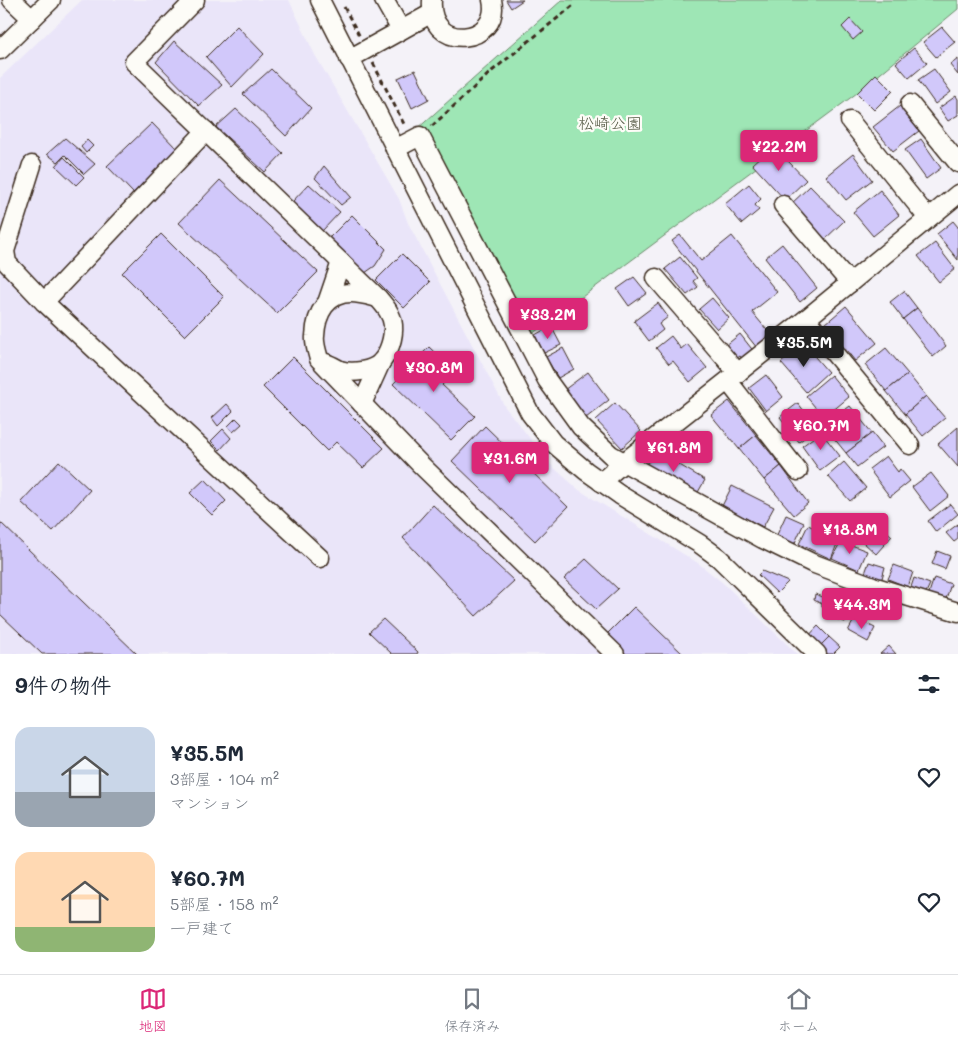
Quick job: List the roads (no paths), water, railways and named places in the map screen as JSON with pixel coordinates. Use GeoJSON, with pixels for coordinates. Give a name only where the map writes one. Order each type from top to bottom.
{"type":"FeatureCollection","features":[{"type":"Feature","properties":{"kind":"street"},"geometry":{"type":"LineString","coordinates":[[12,0],[32,19]]}},
{"type":"Feature","properties":{"kind":"street"},"geometry":{"type":"LineString","coordinates":[[0,50],[51,0]]}},
{"type":"Feature","properties":{"kind":"street"},"geometry":{"type":"LineString","coordinates":[[195,0],[134,62],[378,298],[388,310],[393,324],[392,341],[362,404]]}},
{"type":"Feature","properties":{"kind":"street"},"geometry":{"type":"LineString","coordinates":[[320,0],[530,413],[553,443],[602,482],[719,558],[817,654]]}},
{"type":"Feature","properties":{"kind":"street"},"geometry":{"type":"LineString","coordinates":[[384,0],[401,30]]}},
{"type":"Feature","properties":{"kind":"street"},"geometry":{"type":"LineString","coordinates":[[349,58],[401,30],[432,7],[435,22],[443,32],[454,37],[466,38],[478,34],[487,26],[492,15],[492,0]]}},
{"type":"Feature","properties":{"kind":"street"},"geometry":{"type":"LineString","coordinates":[[910,104],[958,163]]}},
{"type":"Feature","properties":{"kind":"street"},"geometry":{"type":"LineString","coordinates":[[850,121],[928,218]]}},
{"type":"Feature","properties":{"kind":"street"},"geometry":{"type":"LineString","coordinates":[[44,302],[206,131]]}},
{"type":"Feature","properties":{"kind":"street"},"geometry":{"type":"LineString","coordinates":[[395,149],[416,138],[547,380],[581,426],[611,455],[764,540],[812,563],[873,586],[958,612]]}},
{"type":"Feature","properties":{"kind":"street"},"geometry":{"type":"LineString","coordinates":[[32,165],[5,251],[7,263],[44,302],[320,558]]}},
{"type":"Feature","properties":{"kind":"street"},"geometry":{"type":"LineString","coordinates":[[602,482],[623,463],[806,320],[958,194]]}},
{"type":"Feature","properties":{"kind":"street"},"geometry":{"type":"LineString","coordinates":[[783,205],[850,283]]}},
{"type":"Feature","properties":{"kind":"street"},"geometry":{"type":"LineString","coordinates":[[340,262],[328,300],[318,319],[314,337],[319,359],[419,463],[615,654]]}},
{"type":"Feature","properties":{"kind":"street"},"geometry":{"type":"LineString","coordinates":[[656,278],[733,377],[798,471]]}},
{"type":"Feature","properties":{"kind":"street"},"geometry":{"type":"LineString","coordinates":[[328,300],[340,294],[353,293],[378,298]]}},
{"type":"Feature","properties":{"kind":"street"},"geometry":{"type":"LineString","coordinates":[[806,320],[910,445]]}},
{"type":"Feature","properties":{"kind":"street"},"geometry":{"type":"LineString","coordinates":[[319,359],[340,370],[353,372],[368,369],[381,362]]}},
{"type":"Feature","properties":{"kind":"park label","name":"松崎公園"},"geometry":{"type":"Point","coordinates":[610,123]}}]}
